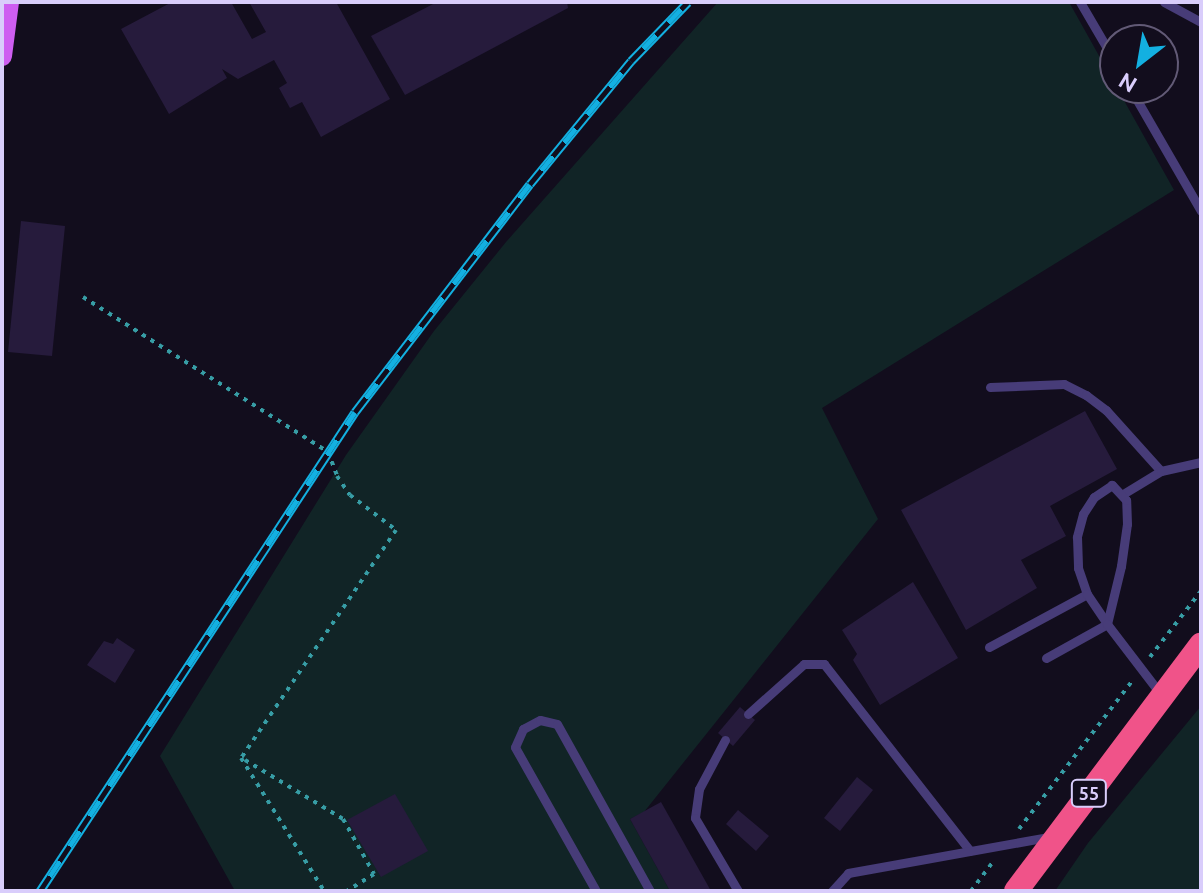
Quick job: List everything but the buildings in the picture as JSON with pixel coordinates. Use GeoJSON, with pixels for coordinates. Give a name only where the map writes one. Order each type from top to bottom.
{"type":"FeatureCollection","features":[{"type":"Feature","properties":{"kind":"highway","name":"55"},"geometry":{"type":"LineString","coordinates":[[1016,891],[1201,645]]}},
{"type":"Feature","properties":{"kind":"main road"},"geometry":{"type":"LineString","coordinates":[[2,56],[9,2]]}},
{"type":"Feature","properties":{"kind":"lane"},"geometry":{"type":"LineString","coordinates":[[1080,2],[1099,35]]}},
{"type":"Feature","properties":{"kind":"lane"},"geometry":{"type":"LineString","coordinates":[[1164,2],[1201,22]]}},
{"type":"Feature","properties":{"kind":"lane"},"geometry":{"type":"LineString","coordinates":[[1139,104],[1201,211]]}},
{"type":"Feature","properties":{"kind":"lane"},"geometry":{"type":"LineString","coordinates":[[990,387],[1064,384],[1106,410],[1161,471]]}},
{"type":"Feature","properties":{"kind":"lane"},"geometry":{"type":"LineString","coordinates":[[1123,494],[1161,471],[1201,462]]}},
{"type":"Feature","properties":{"kind":"lane"},"geometry":{"type":"LineString","coordinates":[[1046,658],[1107,624],[1126,539],[1127,510],[1123,494],[1112,485],[1105,488],[1083,514],[1077,554],[1087,594],[1107,624],[1162,696]]}},
{"type":"Feature","properties":{"kind":"lane"},"geometry":{"type":"LineString","coordinates":[[989,647],[1087,594]]}},
{"type":"Feature","properties":{"kind":"lane"},"geometry":{"type":"LineString","coordinates":[[748,714],[804,664],[824,664],[970,851]]}},
{"type":"Feature","properties":{"kind":"lane"},"geometry":{"type":"LineString","coordinates":[[596,891],[515,747],[523,729],[540,720],[557,724],[650,891]]}},
{"type":"Feature","properties":{"kind":"lane"},"geometry":{"type":"LineString","coordinates":[[725,740],[699,789],[695,818],[738,891]]}},
{"type":"Feature","properties":{"kind":"lane"},"geometry":{"type":"LineString","coordinates":[[832,891],[848,873],[1057,836]]}},
{"type":"Feature","properties":{"kind":"path"},"geometry":{"type":"LineString","coordinates":[[83,297],[328,452],[337,476],[350,495],[396,530],[241,758]]}},
{"type":"Feature","properties":{"kind":"path"},"geometry":{"type":"LineString","coordinates":[[971,891],[1201,591]]}},
{"type":"Feature","properties":{"kind":"path"},"geometry":{"type":"LineString","coordinates":[[241,758],[324,891]]}},
{"type":"Feature","properties":{"kind":"path"},"geometry":{"type":"LineString","coordinates":[[241,758],[343,819],[374,874],[347,891]]}},
{"type":"Feature","properties":{"kind":"green space"},"geometry":{"type":"Polygon","coordinates":[[[718,2],[1069,2],[1099,56],[1099,104],[1126,104],[1174,190],[822,408],[878,519],[644,812],[630,819],[670,891],[235,891],[160,756],[346,455],[434,331],[506,242],[718,2]]]}},
{"type":"Feature","properties":{"kind":"green space"},"geometry":{"type":"Polygon","coordinates":[[[1201,706],[1201,891],[1055,891],[1088,843],[1201,706]]]}},
{"type":"Feature","properties":{"kind":"railway"},"geometry":{"type":"LineString","coordinates":[[40,891],[355,412],[530,184],[631,61],[688,2]]}}]}
